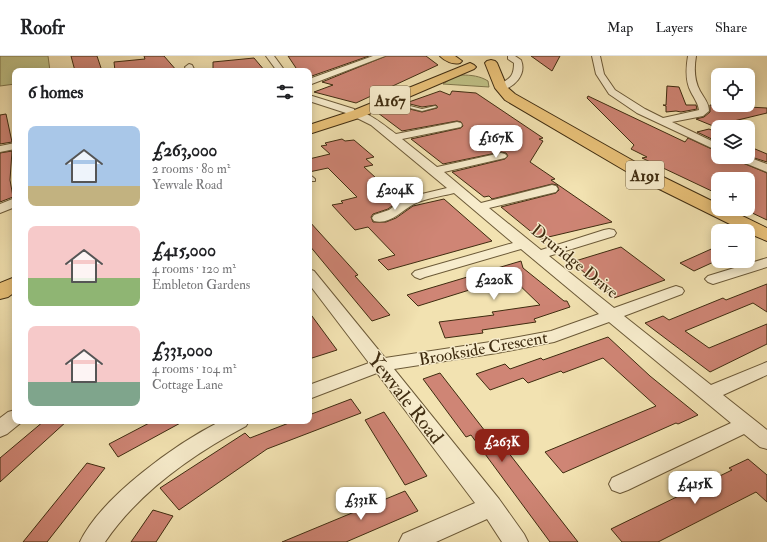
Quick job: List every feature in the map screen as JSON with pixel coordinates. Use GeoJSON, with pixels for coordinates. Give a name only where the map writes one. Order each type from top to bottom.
{"type":"FeatureCollection","features":[{"type":"Feature","properties":{"kind":"main road","name":"A191"},"geometry":{"type":"LineString","coordinates":[[472,60],[499,83]]}},
{"type":"Feature","properties":{"kind":"main road","name":"A191"},"geometry":{"type":"LineString","coordinates":[[472,60],[499,83],[510,96],[539,115],[647,176],[767,235]]}},
{"type":"Feature","properties":{"kind":"main road","name":"A167"},"geometry":{"type":"LineString","coordinates":[[354,112],[388,101],[454,72],[472,60]]}},
{"type":"Feature","properties":{"kind":"main road","name":"A167"},"geometry":{"type":"LineString","coordinates":[[312,129],[472,60]]}},
{"type":"Feature","properties":{"kind":"main road"},"geometry":{"type":"LineString","coordinates":[[0,292],[12,285]]}},
{"type":"Feature","properties":{"kind":"street"},"geometry":{"type":"LineString","coordinates":[[270,56],[279,68]]}},
{"type":"Feature","properties":{"kind":"street"},"geometry":{"type":"LineString","coordinates":[[354,56],[365,62]]}},
{"type":"Feature","properties":{"kind":"street"},"geometry":{"type":"LineString","coordinates":[[312,81],[381,56]]}},
{"type":"Feature","properties":{"kind":"street"},"geometry":{"type":"LineString","coordinates":[[596,56],[600,74],[612,92],[626,102],[661,121],[711,145]]}},
{"type":"Feature","properties":{"kind":"street"},"geometry":{"type":"LineString","coordinates":[[661,121],[699,114],[704,111],[704,106],[694,89],[690,71],[692,56]]}},
{"type":"Feature","properties":{"kind":"street"},"geometry":{"type":"LineString","coordinates":[[499,83],[510,84],[516,77],[518,62],[510,57]]}},
{"type":"Feature","properties":{"kind":"street","name":"Druridge Drive"},"geometry":{"type":"LineString","coordinates":[[312,99],[354,112],[375,123],[767,441]]}},
{"type":"Feature","properties":{"kind":"street"},"geometry":{"type":"LineString","coordinates":[[393,138],[457,125]]}},
{"type":"Feature","properties":{"kind":"street"},"geometry":{"type":"LineString","coordinates":[[0,149],[12,147]]}},
{"type":"Feature","properties":{"kind":"street"},"geometry":{"type":"LineString","coordinates":[[434,171],[501,156]]}},
{"type":"Feature","properties":{"kind":"street"},"geometry":{"type":"LineString","coordinates":[[755,163],[767,168]]}},
{"type":"Feature","properties":{"kind":"street"},"geometry":{"type":"LineString","coordinates":[[379,218],[394,213],[410,201],[456,189]]}},
{"type":"Feature","properties":{"kind":"street"},"geometry":{"type":"LineString","coordinates":[[478,207],[552,189]]}},
{"type":"Feature","properties":{"kind":"street"},"geometry":{"type":"LineString","coordinates":[[0,208],[12,203]]}},
{"type":"Feature","properties":{"kind":"street"},"geometry":{"type":"LineString","coordinates":[[538,255],[609,233]]}},
{"type":"Feature","properties":{"kind":"street"},"geometry":{"type":"LineString","coordinates":[[420,274],[524,244]]}},
{"type":"Feature","properties":{"kind":"street"},"geometry":{"type":"LineString","coordinates":[[713,279],[767,262]]}},
{"type":"Feature","properties":{"kind":"street","name":"Yewvale Road"},"geometry":{"type":"LineString","coordinates":[[312,278],[491,506],[516,542]]}},
{"type":"Feature","properties":{"kind":"street","name":"Brookside Crescent"},"geometry":{"type":"LineString","coordinates":[[312,391],[380,365],[497,347],[554,336],[676,292]]}},
{"type":"Feature","properties":{"kind":"street"},"geometry":{"type":"LineString","coordinates":[[708,394],[767,368]]}},
{"type":"Feature","properties":{"kind":"street"},"geometry":{"type":"LineString","coordinates":[[0,429],[12,419]]}},
{"type":"Feature","properties":{"kind":"street"},"geometry":{"type":"LineString","coordinates":[[92,542],[111,516],[142,487],[188,451],[220,430],[233,424]]}},
{"type":"Feature","properties":{"kind":"street"},"geometry":{"type":"LineString","coordinates":[[620,484],[746,424]]}},
{"type":"Feature","properties":{"kind":"street"},"geometry":{"type":"LineString","coordinates":[[411,542],[491,506]]}},
{"type":"Feature","properties":{"kind":"lane"},"geometry":{"type":"LineString","coordinates":[[388,101],[422,110],[435,107]]}},
{"type":"Feature","properties":{"kind":"green space"},"geometry":{"type":"Polygon","coordinates":[[[0,56],[48,56],[50,68],[12,68],[12,84],[0,86],[0,56]]]}},
{"type":"Feature","properties":{"kind":"green space"},"geometry":{"type":"Polygon","coordinates":[[[462,75],[475,76],[485,79],[488,81],[489,87],[443,84],[452,78],[462,75]]]}},
{"type":"Feature","properties":{"kind":"building"},"geometry":{"type":"Polygon","coordinates":[[[71,56],[97,56],[101,68],[74,68],[71,56]]]}},
{"type":"Feature","properties":{"kind":"building"},"geometry":{"type":"Polygon","coordinates":[[[144,56],[164,56],[174,68],[115,68],[114,62],[145,59],[144,56]]]}},
{"type":"Feature","properties":{"kind":"building"},"geometry":{"type":"Polygon","coordinates":[[[288,56],[369,56],[312,76],[312,68],[296,68],[288,56]]]}},
{"type":"Feature","properties":{"kind":"building"},"geometry":{"type":"Polygon","coordinates":[[[386,56],[426,56],[438,65],[356,103],[314,92],[333,85],[322,82],[386,56]]]}},
{"type":"Feature","properties":{"kind":"building"},"geometry":{"type":"Polygon","coordinates":[[[531,56],[560,56],[552,71],[531,56]]]}},
{"type":"Feature","properties":{"kind":"building"},"geometry":{"type":"Polygon","coordinates":[[[254,58],[262,68],[213,68],[213,62],[254,58]]]}},
{"type":"Feature","properties":{"kind":"building"},"geometry":{"type":"Polygon","coordinates":[[[667,86],[679,87],[686,105],[696,105],[697,109],[681,112],[666,112],[666,106],[663,105],[666,105],[667,86]]]}},
{"type":"Feature","properties":{"kind":"building"},"geometry":{"type":"Polygon","coordinates":[[[440,91],[450,95],[452,91],[476,93],[543,138],[539,139],[543,141],[530,162],[555,179],[551,180],[612,222],[540,239],[501,207],[556,193],[559,190],[557,185],[552,184],[492,199],[489,196],[484,197],[452,172],[505,159],[508,156],[506,153],[501,152],[443,164],[411,139],[461,128],[463,126],[461,122],[457,121],[402,131],[378,113],[397,106],[422,112],[437,108],[438,107],[436,105],[422,107],[406,103],[440,91]]]}},
{"type":"Feature","properties":{"kind":"building"},"geometry":{"type":"Polygon","coordinates":[[[588,96],[685,142],[688,138],[711,149],[711,164],[745,164],[767,173],[767,220],[755,214],[755,172],[711,172],[711,191],[642,158],[647,157],[631,149],[634,145],[587,98],[588,96]]]}},
{"type":"Feature","properties":{"kind":"building"},"geometry":{"type":"Polygon","coordinates":[[[710,105],[711,112],[755,112],[755,107],[767,108],[767,113],[738,120],[711,120],[711,125],[696,119],[704,117],[710,112],[710,105]]]}},
{"type":"Feature","properties":{"kind":"building"},"geometry":{"type":"Polygon","coordinates":[[[6,114],[12,142],[0,144],[0,115],[6,114]]]}},
{"type":"Feature","properties":{"kind":"building"},"geometry":{"type":"Polygon","coordinates":[[[711,130],[711,139],[697,132],[711,130]]]}},
{"type":"Feature","properties":{"kind":"building"},"geometry":{"type":"Polygon","coordinates":[[[342,139],[345,141],[354,140],[374,157],[366,159],[373,165],[364,167],[400,200],[388,209],[373,214],[371,217],[373,222],[386,222],[396,218],[413,206],[444,199],[492,241],[388,270],[378,260],[395,255],[368,227],[355,230],[332,205],[343,203],[341,201],[357,197],[328,168],[312,171],[312,158],[330,154],[321,146],[327,145],[325,143],[342,139]]]}},
{"type":"Feature","properties":{"kind":"building"},"geometry":{"type":"Polygon","coordinates":[[[755,149],[767,154],[767,162],[755,158],[755,149]]]}},
{"type":"Feature","properties":{"kind":"building"},"geometry":{"type":"Polygon","coordinates":[[[12,151],[10,180],[12,197],[0,202],[0,153],[12,151]]]}},
{"type":"Feature","properties":{"kind":"building"},"geometry":{"type":"Polygon","coordinates":[[[312,224],[358,275],[355,276],[390,315],[372,321],[312,249],[312,224]]]}},
{"type":"Feature","properties":{"kind":"building"},"geometry":{"type":"Polygon","coordinates":[[[621,247],[665,280],[614,298],[572,262],[621,247]]]}},
{"type":"Feature","properties":{"kind":"building"},"geometry":{"type":"Polygon","coordinates":[[[711,249],[711,263],[694,271],[680,263],[711,249]]]}},
{"type":"Feature","properties":{"kind":"building"},"geometry":{"type":"Polygon","coordinates":[[[521,261],[523,268],[564,301],[567,301],[570,307],[534,319],[536,322],[482,330],[483,333],[445,338],[439,322],[494,315],[492,312],[540,305],[511,277],[418,306],[407,295],[521,261]]]}},
{"type":"Feature","properties":{"kind":"building"},"geometry":{"type":"Polygon","coordinates":[[[767,284],[767,312],[753,303],[685,331],[709,348],[767,324],[767,344],[710,372],[645,323],[663,316],[669,320],[723,298],[726,300],[767,284]]]}},
{"type":"Feature","properties":{"kind":"building"},"geometry":{"type":"Polygon","coordinates":[[[312,316],[337,350],[312,358],[312,316]]]}},
{"type":"Feature","properties":{"kind":"building"},"geometry":{"type":"Polygon","coordinates":[[[608,337],[650,376],[698,415],[678,424],[676,423],[563,473],[545,452],[656,406],[603,358],[563,373],[561,371],[528,383],[523,378],[490,390],[476,374],[505,364],[510,369],[541,358],[543,360],[608,337]]]}},
{"type":"Feature","properties":{"kind":"building"},"geometry":{"type":"Polygon","coordinates":[[[440,373],[492,440],[497,438],[578,542],[550,542],[471,435],[466,437],[423,379],[440,373]]]}},
{"type":"Feature","properties":{"kind":"building"},"geometry":{"type":"Polygon","coordinates":[[[351,399],[361,413],[267,449],[179,510],[160,488],[245,433],[250,438],[286,424],[312,424],[312,414],[351,399]]]}},
{"type":"Feature","properties":{"kind":"building"},"geometry":{"type":"Polygon","coordinates":[[[384,412],[427,476],[405,485],[365,420],[384,412]]]}},
{"type":"Feature","properties":{"kind":"building"},"geometry":{"type":"Polygon","coordinates":[[[40,424],[64,424],[0,482],[0,458],[40,424]]]}},
{"type":"Feature","properties":{"kind":"building"},"geometry":{"type":"Polygon","coordinates":[[[147,424],[178,424],[118,457],[109,444],[147,424]]]}},
{"type":"Feature","properties":{"kind":"building"},"geometry":{"type":"Polygon","coordinates":[[[748,459],[767,475],[767,502],[756,492],[658,542],[622,542],[611,529],[732,470],[729,468],[748,459]]]}},
{"type":"Feature","properties":{"kind":"building"},"geometry":{"type":"Polygon","coordinates":[[[87,463],[105,468],[47,542],[23,542],[87,463]]]}},
{"type":"Feature","properties":{"kind":"building"},"geometry":{"type":"Polygon","coordinates":[[[405,491],[418,511],[346,542],[282,542],[405,491]]]}},
{"type":"Feature","properties":{"kind":"building"},"geometry":{"type":"Polygon","coordinates":[[[153,510],[173,516],[156,542],[131,542],[153,510]]]}}]}
